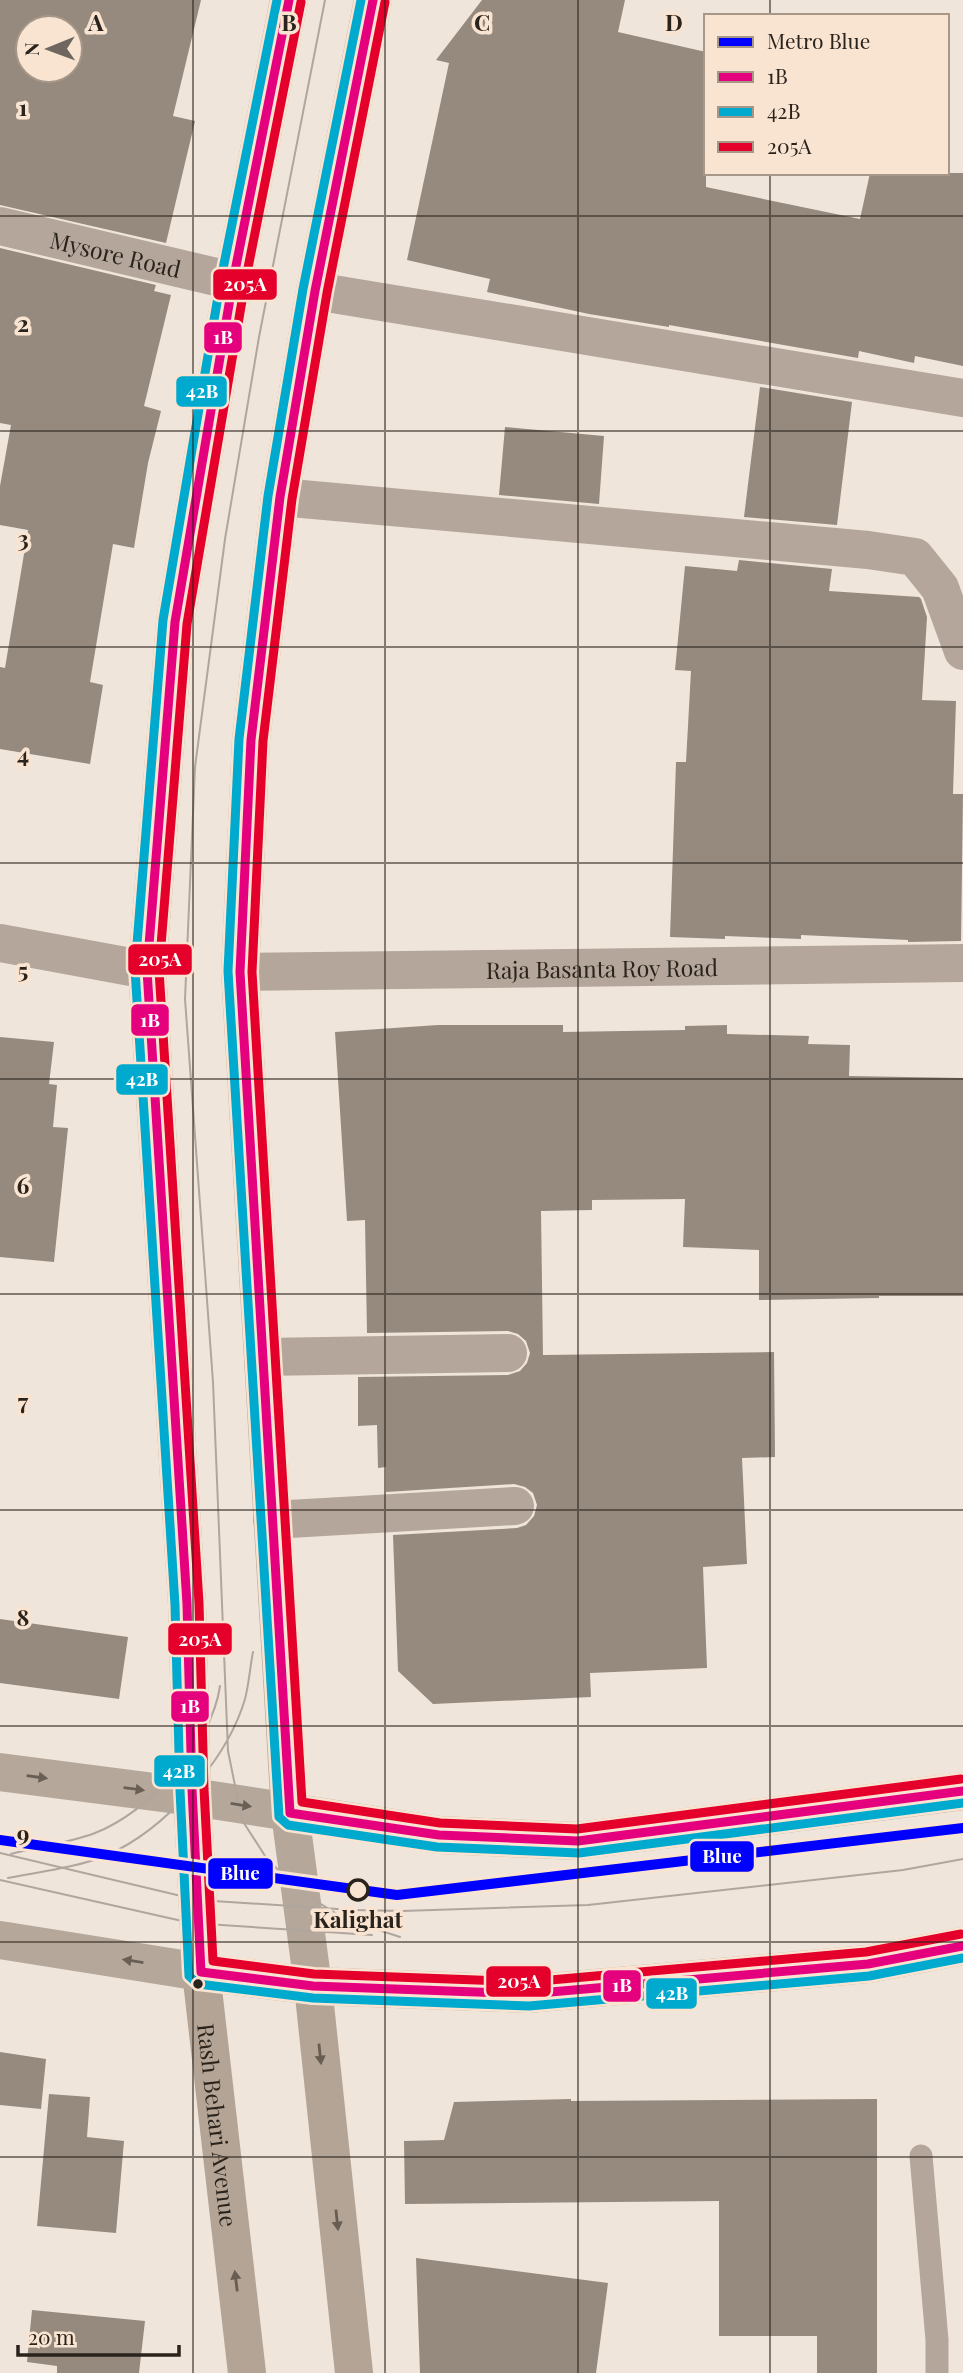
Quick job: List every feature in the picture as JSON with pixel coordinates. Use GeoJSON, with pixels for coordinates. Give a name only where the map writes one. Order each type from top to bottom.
{"type":"FeatureCollection","features":[{"type":"Feature","properties":{"kind":"main road","name":"Rash Behari Avenue"},"geometry":{"type":"LineString","coordinates":[[247,2373],[201,1972],[187,1604],[147,970],[175,622],[233,281],[289,0]]}},
{"type":"Feature","properties":{"kind":"main road"},"geometry":{"type":"LineString","coordinates":[[354,2373],[313,1986],[289,1813],[240,972],[251,740],[280,497],[315,291],[373,0]]}},
{"type":"Feature","properties":{"kind":"main road"},"geometry":{"type":"LineString","coordinates":[[0,1772],[193,1797],[439,1835],[578,1841],[963,1791]]}},
{"type":"Feature","properties":{"kind":"main road"},"geometry":{"type":"LineString","coordinates":[[0,1940],[201,1972],[313,1986],[528,1994],[868,1964],[963,1946]]}},
{"type":"Feature","properties":{"kind":"street","name":"Mysore Road"},"geometry":{"type":"LineString","coordinates":[[0,226],[233,281]]}},
{"type":"Feature","properties":{"kind":"street"},"geometry":{"type":"LineString","coordinates":[[315,291],[963,398]]}},
{"type":"Feature","properties":{"kind":"street"},"geometry":{"type":"LineString","coordinates":[[280,497],[868,550],[915,557],[940,587],[963,651]]}},
{"type":"Feature","properties":{"kind":"street"},"geometry":{"type":"LineString","coordinates":[[0,943],[147,970]]}},
{"type":"Feature","properties":{"kind":"street","name":"Raja Basanta Roy Road"},"geometry":{"type":"LineString","coordinates":[[240,972],[963,963]]}},
{"type":"Feature","properties":{"kind":"street"},"geometry":{"type":"LineString","coordinates":[[263,1357],[508,1353]]}},
{"type":"Feature","properties":{"kind":"street"},"geometry":{"type":"LineString","coordinates":[[272,1520],[514,1506]]}},
{"type":"Feature","properties":{"kind":"lane"},"geometry":{"type":"LineString","coordinates":[[921,2156],[937,2340],[937,2373]]}},
{"type":"Feature","properties":{"kind":"building"},"geometry":{"type":"Polygon","coordinates":[[[0,0],[201,0],[173,116],[195,121],[166,243],[0,205],[0,0]]]}},
{"type":"Feature","properties":{"kind":"building"},"geometry":{"type":"Polygon","coordinates":[[[482,0],[625,0],[618,32],[704,52],[706,187],[860,219],[870,175],[963,173],[963,366],[915,356],[914,363],[859,351],[858,358],[589,314],[487,292],[490,279],[407,260],[449,63],[436,60],[482,0]]]}},
{"type":"Feature","properties":{"kind":"building"},"geometry":{"type":"Polygon","coordinates":[[[0,248],[156,285],[154,291],[171,295],[144,406],[161,411],[148,463],[134,548],[113,544],[90,682],[103,685],[90,764],[0,749],[0,667],[5,668],[28,530],[0,525],[0,486],[11,425],[0,423],[0,248]]]}},
{"type":"Feature","properties":{"kind":"building"},"geometry":{"type":"Polygon","coordinates":[[[760,387],[852,402],[837,525],[744,517],[760,387]]]}},
{"type":"Feature","properties":{"kind":"building"},"geometry":{"type":"Polygon","coordinates":[[[505,427],[604,436],[599,504],[499,495],[505,427]]]}},
{"type":"Feature","properties":{"kind":"building"},"geometry":{"type":"Polygon","coordinates":[[[739,560],[832,569],[829,591],[921,599],[927,617],[922,700],[956,701],[953,794],[963,794],[961,941],[908,942],[801,935],[801,939],[670,937],[676,762],[686,762],[691,671],[675,670],[685,566],[737,571],[739,560]]]}},
{"type":"Feature","properties":{"kind":"building"},"geometry":{"type":"Polygon","coordinates":[[[438,1025],[563,1025],[563,1032],[685,1030],[685,1026],[727,1025],[727,1034],[809,1036],[808,1044],[850,1045],[849,1076],[963,1078],[963,1296],[759,1300],[759,1250],[683,1247],[685,1199],[592,1200],[592,1210],[541,1211],[543,1355],[774,1352],[775,1457],[742,1458],[747,1564],[703,1567],[707,1668],[590,1673],[591,1697],[433,1704],[398,1671],[393,1535],[517,1528],[526,1525],[534,1516],[537,1505],[533,1493],[514,1484],[386,1492],[386,1467],[378,1468],[377,1425],[358,1426],[358,1377],[508,1375],[520,1371],[527,1363],[530,1353],[526,1341],[518,1334],[508,1331],[367,1333],[365,1220],[347,1221],[335,1032],[438,1025]]]}},
{"type":"Feature","properties":{"kind":"building"},"geometry":{"type":"Polygon","coordinates":[[[0,1037],[54,1042],[49,1084],[57,1085],[53,1127],[68,1128],[54,1262],[0,1257],[0,1037]]]}},
{"type":"Feature","properties":{"kind":"building"},"geometry":{"type":"Polygon","coordinates":[[[0,1619],[128,1637],[119,1699],[0,1683],[0,1619]]]}},
{"type":"Feature","properties":{"kind":"building"},"geometry":{"type":"Polygon","coordinates":[[[0,2052],[46,2059],[41,2109],[0,2105],[0,2052]]]}},
{"type":"Feature","properties":{"kind":"building"},"geometry":{"type":"Polygon","coordinates":[[[49,2094],[90,2097],[87,2137],[124,2141],[116,2233],[37,2226],[49,2094]]]}},
{"type":"Feature","properties":{"kind":"building"},"geometry":{"type":"Polygon","coordinates":[[[571,2099],[877,2099],[877,2373],[817,2373],[817,2336],[719,2336],[719,2201],[405,2204],[404,2141],[444,2140],[454,2102],[571,2099]]]}},
{"type":"Feature","properties":{"kind":"building"},"geometry":{"type":"Polygon","coordinates":[[[416,2258],[608,2283],[596,2373],[420,2373],[416,2258]]]}},
{"type":"Feature","properties":{"kind":"building"},"geometry":{"type":"Polygon","coordinates":[[[32,2310],[145,2321],[139,2373],[57,2373],[57,2366],[27,2362],[32,2310]]]}},
{"type":"Feature","properties":{"kind":"tram line"},"geometry":{"type":"LineString","coordinates":[[325,0],[259,337],[225,539],[195,767],[185,999],[213,1382],[228,1751],[242,1820],[267,1859],[300,1891],[345,1919],[400,1937]]}},
{"type":"Feature","properties":{"kind":"tram line"},"geometry":{"type":"LineString","coordinates":[[8,1878],[72,1866],[107,1855],[129,1844],[171,1811],[209,1769],[224,1746],[245,1699],[253,1652]]}},
{"type":"Feature","properties":{"kind":"tram line"},"geometry":{"type":"LineString","coordinates":[[11,1854],[95,1833],[116,1823],[156,1793],[175,1773],[205,1730],[215,1708],[220,1686]]}},
{"type":"Feature","properties":{"kind":"tram line"},"geometry":{"type":"LineString","coordinates":[[0,1853],[198,1900],[402,1911],[588,1905],[903,1870],[963,1859]]}},
{"type":"Feature","properties":{"kind":"tram line"},"geometry":{"type":"LineString","coordinates":[[0,1880],[191,1923],[372,1935]]}},
{"type":"Feature","properties":{"kind":"metro line","name":"Blue"},"geometry":{"type":"LineString","coordinates":[[0,1840],[397,1895],[963,1828]]}},
{"type":"Feature","properties":{"kind":"transit line","name":"42B"},"geometry":{"type":"LineString","coordinates":[[277,0],[221,279],[163,620],[135,969],[175,1605],[189,1976],[198,1984],[313,1998],[529,2006],[869,1976],[963,1958]]}},
{"type":"Feature","properties":{"kind":"transit line","name":"1B"},"geometry":{"type":"LineString","coordinates":[[289,0],[233,281],[175,622],[147,970],[187,1604],[201,1972],[313,1986],[528,1994],[868,1964],[963,1946]]}},
{"type":"Feature","properties":{"kind":"transit line","name":"42B"},"geometry":{"type":"LineString","coordinates":[[361,0],[303,289],[268,496],[239,739],[228,971],[279,1817],[288,1825],[437,1847],[579,1853],[963,1803]]}},
{"type":"Feature","properties":{"kind":"transit line","name":"1B"},"geometry":{"type":"LineString","coordinates":[[373,0],[315,291],[280,497],[251,740],[240,972],[290,1813],[439,1835],[578,1841],[963,1791]]}},
{"type":"Feature","properties":{"kind":"transit line","name":"205A"},"geometry":{"type":"LineString","coordinates":[[301,2],[245,283],[187,624],[159,970],[199,1603],[204,1789],[213,1961],[314,1974],[528,1982],[866,1952],[961,1934]]}},
{"type":"Feature","properties":{"kind":"transit line","name":"205A"},"geometry":{"type":"LineString","coordinates":[[385,2],[327,293],[292,499],[263,741],[252,972],[302,1802],[440,1823],[577,1829],[961,1779]]}},
{"type":"Feature","properties":{"kind":"place","name":"Kalighat"},"geometry":{"type":"Point","coordinates":[358,1890]}}]}
